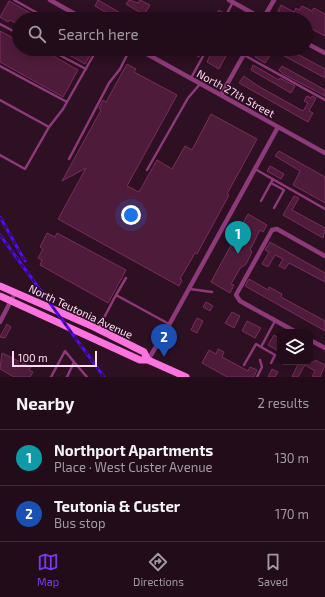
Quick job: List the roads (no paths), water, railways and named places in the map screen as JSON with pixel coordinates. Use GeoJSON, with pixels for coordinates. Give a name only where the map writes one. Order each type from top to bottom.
{"type":"FeatureCollection","features":[{"type":"Feature","properties":{"kind":"main road","name":"North Teutonia Avenue"},"geometry":{"type":"LineString","coordinates":[[0,286],[96,328],[144,352],[148,360]]}},
{"type":"Feature","properties":{"kind":"main road","name":"North Teutonia Avenue"},"geometry":{"type":"LineString","coordinates":[[0,296],[140,360],[148,360],[186,377]]}},
{"type":"Feature","properties":{"kind":"street"},"geometry":{"type":"LineString","coordinates":[[50,0],[71,12]]}},
{"type":"Feature","properties":{"kind":"street"},"geometry":{"type":"LineString","coordinates":[[267,12],[274,0]]}},
{"type":"Feature","properties":{"kind":"street"},"geometry":{"type":"LineString","coordinates":[[231,1],[251,12]]}},
{"type":"Feature","properties":{"kind":"street"},"geometry":{"type":"LineString","coordinates":[[313,47],[325,53]]}},
{"type":"Feature","properties":{"kind":"street","name":"North 27th Street"},"geometry":{"type":"LineString","coordinates":[[151,56],[325,153]]}},
{"type":"Feature","properties":{"kind":"street"},"geometry":{"type":"LineString","coordinates":[[221,95],[242,56]]}},
{"type":"Feature","properties":{"kind":"street"},"geometry":{"type":"LineString","coordinates":[[148,360],[170,325],[278,127]]}},
{"type":"Feature","properties":{"kind":"street"},"geometry":{"type":"LineString","coordinates":[[290,329],[240,301],[236,295],[272,230],[277,229],[325,256]]}},
{"type":"Feature","properties":{"kind":"street"},"geometry":{"type":"LineString","coordinates":[[0,322],[15,293]]}},
{"type":"Feature","properties":{"kind":"street"},"geometry":{"type":"LineString","coordinates":[[313,342],[325,348]]}},
{"type":"Feature","properties":{"kind":"lane"},"geometry":{"type":"LineString","coordinates":[[14,0],[35,12]]}},
{"type":"Feature","properties":{"kind":"lane"},"geometry":{"type":"LineString","coordinates":[[227,12],[231,1]]}},
{"type":"Feature","properties":{"kind":"lane"},"geometry":{"type":"LineString","coordinates":[[0,24],[12,30]]}},
{"type":"Feature","properties":{"kind":"lane"},"geometry":{"type":"LineString","coordinates":[[61,56],[86,69]]}},
{"type":"Feature","properties":{"kind":"lane"},"geometry":{"type":"LineString","coordinates":[[0,155],[25,169],[49,126],[66,102],[93,56]]}},
{"type":"Feature","properties":{"kind":"lane"},"geometry":{"type":"LineString","coordinates":[[69,159],[108,83],[120,68],[126,56]]}},
{"type":"Feature","properties":{"kind":"lane"},"geometry":{"type":"LineString","coordinates":[[191,78],[203,56]]}},
{"type":"Feature","properties":{"kind":"lane"},"geometry":{"type":"LineString","coordinates":[[245,56],[325,100]]}},
{"type":"Feature","properties":{"kind":"lane"},"geometry":{"type":"LineString","coordinates":[[0,66],[66,102]]}},
{"type":"Feature","properties":{"kind":"lane"},"geometry":{"type":"LineString","coordinates":[[147,170],[188,98],[201,84]]}},
{"type":"Feature","properties":{"kind":"lane"},"geometry":{"type":"LineString","coordinates":[[0,100],[49,126]]}},
{"type":"Feature","properties":{"kind":"lane"},"geometry":{"type":"LineString","coordinates":[[255,169],[325,209]]}},
{"type":"Feature","properties":{"kind":"lane"},"geometry":{"type":"LineString","coordinates":[[261,202],[273,180]]}},
{"type":"Feature","properties":{"kind":"lane"},"geometry":{"type":"LineString","coordinates":[[271,183],[284,190]]}},
{"type":"Feature","properties":{"kind":"lane"},"geometry":{"type":"LineString","coordinates":[[274,208],[286,187]]}},
{"type":"Feature","properties":{"kind":"lane"},"geometry":{"type":"LineString","coordinates":[[90,337],[126,278]]}},
{"type":"Feature","properties":{"kind":"lane"},"geometry":{"type":"LineString","coordinates":[[189,289],[212,292]]}},
{"type":"Feature","properties":{"kind":"lane"},"geometry":{"type":"LineString","coordinates":[[116,296],[170,325]]}},
{"type":"Feature","properties":{"kind":"lane"},"geometry":{"type":"LineString","coordinates":[[261,347],[275,321]]}},
{"type":"Feature","properties":{"kind":"lane"},"geometry":{"type":"LineString","coordinates":[[244,366],[256,344],[275,355],[271,363]]}},
{"type":"Feature","properties":{"kind":"lane"},"geometry":{"type":"LineString","coordinates":[[51,377],[65,351],[87,377]]}},
{"type":"Feature","properties":{"kind":"lane"},"geometry":{"type":"LineString","coordinates":[[257,377],[262,367],[260,360]]}},
{"type":"Feature","properties":{"kind":"lane"},"geometry":{"type":"LineString","coordinates":[[67,377],[74,362]]}},
{"type":"Feature","properties":{"kind":"railway"},"geometry":{"type":"LineString","coordinates":[[0,217],[25,261]]}},
{"type":"Feature","properties":{"kind":"railway"},"geometry":{"type":"LineString","coordinates":[[0,235],[104,377]]}},
{"type":"Feature","properties":{"kind":"place","name":"Northport Apartments"},"geometry":{"type":"Point","coordinates":[238,254]}},
{"type":"Feature","properties":{"kind":"place","name":"Teutonia & Custer"},"geometry":{"type":"Point","coordinates":[164,357]}}]}
